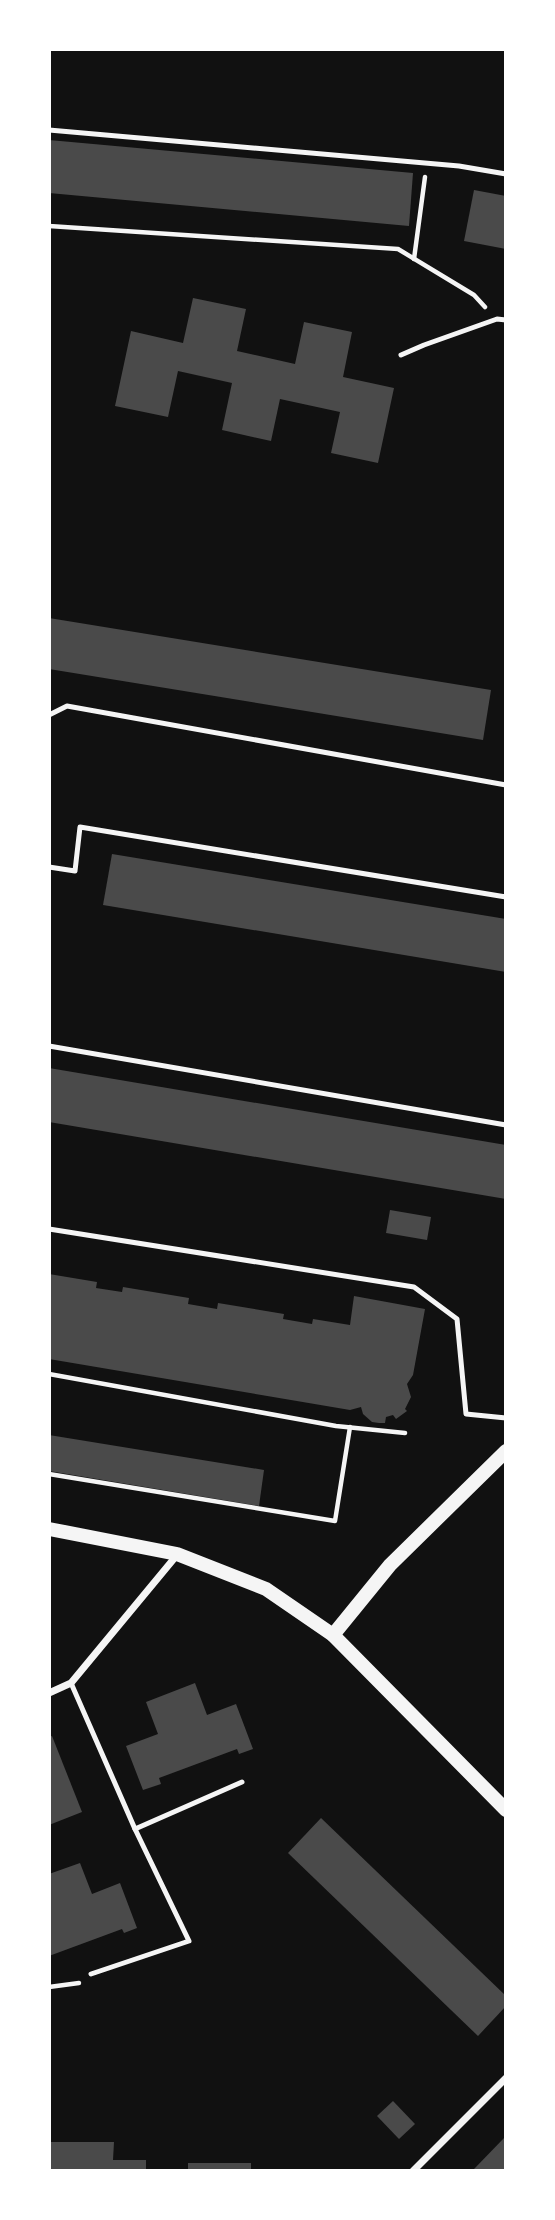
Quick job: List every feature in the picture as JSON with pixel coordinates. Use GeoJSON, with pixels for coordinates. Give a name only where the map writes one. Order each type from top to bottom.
{"type":"FeatureCollection","features":[{"type":"Feature","properties":{"kind":"main road"},"geometry":{"type":"LineString","coordinates":[[333,1635],[390,1566],[506,1451]]}},
{"type":"Feature","properties":{"kind":"main road"},"geometry":{"type":"LineString","coordinates":[[49,1530],[177,1554],[266,1588],[333,1635],[506,1810]]}},
{"type":"Feature","properties":{"kind":"street"},"geometry":{"type":"LineString","coordinates":[[49,1693],[71,1683],[177,1554]]}},
{"type":"Feature","properties":{"kind":"street"},"geometry":{"type":"LineString","coordinates":[[413,2171],[506,2078]]}},
{"type":"Feature","properties":{"kind":"lane"},"geometry":{"type":"LineString","coordinates":[[49,130],[459,166],[506,174]]}},
{"type":"Feature","properties":{"kind":"lane"},"geometry":{"type":"LineString","coordinates":[[401,355],[497,319],[506,320]]}},
{"type":"Feature","properties":{"kind":"lane"},"geometry":{"type":"LineString","coordinates":[[49,715],[67,706],[506,785]]}},
{"type":"Feature","properties":{"kind":"lane"},"geometry":{"type":"LineString","coordinates":[[49,867],[75,871],[80,827],[506,897]]}},
{"type":"Feature","properties":{"kind":"lane"},"geometry":{"type":"LineString","coordinates":[[49,1046],[506,1125]]}},
{"type":"Feature","properties":{"kind":"lane"},"geometry":{"type":"LineString","coordinates":[[49,1229],[414,1287],[457,1319],[466,1414],[506,1418]]}},
{"type":"Feature","properties":{"kind":"lane"},"geometry":{"type":"LineString","coordinates":[[71,1683],[135,1829],[189,1941],[91,1974]]}},
{"type":"Feature","properties":{"kind":"lane"},"geometry":{"type":"LineString","coordinates":[[135,1829],[242,1782]]}},
{"type":"Feature","properties":{"kind":"path"},"geometry":{"type":"LineString","coordinates":[[414,260],[427,163]]}},
{"type":"Feature","properties":{"kind":"path"},"geometry":{"type":"LineString","coordinates":[[49,226],[398,249],[474,295],[497,319]]}},
{"type":"Feature","properties":{"kind":"path"},"geometry":{"type":"LineString","coordinates":[[49,1374],[351,1427],[405,1433]]}},
{"type":"Feature","properties":{"kind":"path"},"geometry":{"type":"LineString","coordinates":[[49,1474],[335,1521],[351,1427]]}},
{"type":"Feature","properties":{"kind":"path"},"geometry":{"type":"LineString","coordinates":[[49,1987],[76,1984],[91,1974]]}},
{"type":"Feature","properties":{"kind":"building"},"geometry":{"type":"Polygon","coordinates":[[[49,140],[413,173],[409,226],[49,193],[49,140]]]}},
{"type":"Feature","properties":{"kind":"building"},"geometry":{"type":"Polygon","coordinates":[[[474,190],[506,196],[506,249],[464,241],[474,190]]]}},
{"type":"Feature","properties":{"kind":"building"},"geometry":{"type":"Polygon","coordinates":[[[193,298],[246,309],[237,351],[295,364],[304,322],[352,332],[343,377],[394,388],[378,463],[331,453],[340,412],[280,399],[271,441],[222,430],[232,383],[178,371],[168,417],[115,406],[131,331],[183,343],[193,298]]]}},
{"type":"Feature","properties":{"kind":"building"},"geometry":{"type":"Polygon","coordinates":[[[49,618],[491,690],[483,740],[49,669],[49,618]]]}},
{"type":"Feature","properties":{"kind":"building"},"geometry":{"type":"Polygon","coordinates":[[[112,854],[506,919],[506,972],[103,905],[112,854]]]}},
{"type":"Feature","properties":{"kind":"building"},"geometry":{"type":"Polygon","coordinates":[[[49,1068],[506,1145],[506,1199],[49,1122],[49,1068]]]}},
{"type":"Feature","properties":{"kind":"building"},"geometry":{"type":"Polygon","coordinates":[[[390,1210],[431,1217],[427,1240],[386,1233],[390,1210]]]}},
{"type":"Feature","properties":{"kind":"building"},"geometry":{"type":"Polygon","coordinates":[[[49,1274],[97,1282],[96,1288],[122,1292],[123,1287],[189,1298],[188,1304],[217,1309],[218,1303],[284,1314],[283,1319],[312,1324],[313,1319],[350,1325],[354,1296],[425,1309],[413,1375],[407,1384],[411,1397],[405,1409],[407,1411],[396,1419],[393,1415],[386,1417],[385,1423],[372,1422],[363,1414],[361,1407],[350,1410],[49,1359],[49,1274]]]}},
{"type":"Feature","properties":{"kind":"building"},"geometry":{"type":"Polygon","coordinates":[[[49,1435],[264,1470],[259,1506],[49,1471],[49,1435]]]}},
{"type":"Feature","properties":{"kind":"building"},"geometry":{"type":"Polygon","coordinates":[[[195,1683],[207,1715],[236,1704],[253,1749],[239,1754],[237,1749],[159,1778],[161,1784],[143,1790],[126,1746],[158,1734],[146,1702],[195,1683]]]}},
{"type":"Feature","properties":{"kind":"building"},"geometry":{"type":"Polygon","coordinates":[[[52,1736],[82,1812],[49,1825],[49,1737],[52,1736]]]}},
{"type":"Feature","properties":{"kind":"building"},"geometry":{"type":"Polygon","coordinates":[[[321,1818],[506,1996],[506,2006],[478,2036],[288,1853],[321,1818]]]}},
{"type":"Feature","properties":{"kind":"building"},"geometry":{"type":"Polygon","coordinates":[[[80,1863],[92,1894],[120,1883],[137,1928],[124,1933],[122,1929],[49,1956],[49,1874],[80,1863]]]}},
{"type":"Feature","properties":{"kind":"building"},"geometry":{"type":"Polygon","coordinates":[[[393,2101],[415,2124],[399,2139],[377,2116],[393,2101]]]}},
{"type":"Feature","properties":{"kind":"building"},"geometry":{"type":"Polygon","coordinates":[[[506,2136],[506,2171],[476,2171],[474,2169],[506,2136]]]}},
{"type":"Feature","properties":{"kind":"building"},"geometry":{"type":"Polygon","coordinates":[[[49,2142],[114,2142],[113,2160],[146,2160],[146,2171],[49,2171],[49,2142]]]}},
{"type":"Feature","properties":{"kind":"building"},"geometry":{"type":"Polygon","coordinates":[[[188,2163],[251,2163],[251,2171],[188,2171],[188,2163]]]}}]}
